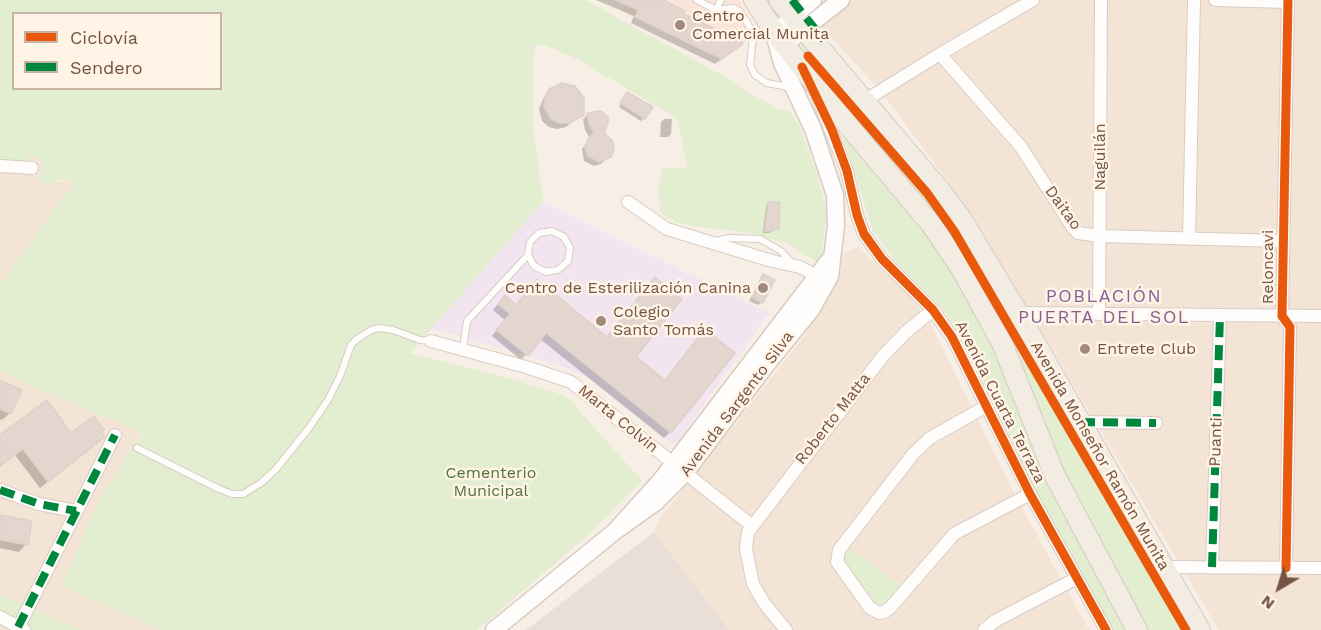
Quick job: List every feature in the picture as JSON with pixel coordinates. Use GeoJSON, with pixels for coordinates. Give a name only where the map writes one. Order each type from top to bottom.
{"type":"FeatureCollection","features":[{"type":"Feature","properties":{"kind":"main road","name":"Avenida Monseñor Ramón Munita"},"geometry":{"type":"LineString","coordinates":[[754,0],[785,61],[931,224],[962,270],[1002,343],[1055,476],[1137,630]]}},
{"type":"Feature","properties":{"kind":"main road","name":"Avenida Monseñor Ramón Munita"},"geometry":{"type":"LineString","coordinates":[[779,0],[950,203],[1018,312],[1200,630]]}},
{"type":"Feature","properties":{"kind":"main road"},"geometry":{"type":"LineString","coordinates":[[785,61],[798,23],[813,0]]}},
{"type":"Feature","properties":{"kind":"main road"},"geometry":{"type":"LineString","coordinates":[[798,23],[841,0]]}},
{"type":"Feature","properties":{"kind":"main road","name":"Avenida Sargento Silva"},"geometry":{"type":"LineString","coordinates":[[680,469],[815,305],[830,276],[836,226],[835,195],[813,129],[785,61]]}},
{"type":"Feature","properties":{"kind":"main road","name":"Avenida Sargento Silva"},"geometry":{"type":"LineString","coordinates":[[494,630],[614,532],[656,502],[832,256]]}},
{"type":"Feature","properties":{"kind":"street"},"geometry":{"type":"LineString","coordinates":[[864,101],[1033,0]]}},
{"type":"Feature","properties":{"kind":"street","name":"Naguilán"},"geometry":{"type":"LineString","coordinates":[[1099,314],[1101,0]]}},
{"type":"Feature","properties":{"kind":"street"},"geometry":{"type":"LineString","coordinates":[[1189,240],[1194,0]]}},
{"type":"Feature","properties":{"kind":"street"},"geometry":{"type":"LineString","coordinates":[[1215,0],[1288,1]]}},
{"type":"Feature","properties":{"kind":"street","name":"Reloncavi"},"geometry":{"type":"LineString","coordinates":[[1286,568],[1290,327],[1282,315],[1282,241],[1288,1]]}},
{"type":"Feature","properties":{"kind":"street","name":"Daitao"},"geometry":{"type":"LineString","coordinates":[[940,54],[1021,147],[1073,228],[1081,235],[1282,241]]}},
{"type":"Feature","properties":{"kind":"street","name":"Avenida Cuarta Terraza"},"geometry":{"type":"LineString","coordinates":[[785,61],[832,130],[847,171],[857,215],[864,234],[888,265],[933,310],[952,337],[1030,494],[1106,630]]}},
{"type":"Feature","properties":{"kind":"street"},"geometry":{"type":"LineString","coordinates":[[0,166],[32,168]]}},
{"type":"Feature","properties":{"kind":"street"},"geometry":{"type":"LineString","coordinates":[[628,202],[667,229],[794,266],[818,276]]}},
{"type":"Feature","properties":{"kind":"street","name":"Roberto Matta"},"geometry":{"type":"LineString","coordinates":[[786,630],[764,603],[753,584],[746,549],[746,539],[752,525],[883,356],[906,332],[933,310]]}},
{"type":"Feature","properties":{"kind":"street"},"geometry":{"type":"LineString","coordinates":[[1018,312],[1321,316]]}},
{"type":"Feature","properties":{"kind":"street","name":"Puanti"},"geometry":{"type":"LineString","coordinates":[[1212,567],[1220,316]]}},
{"type":"Feature","properties":{"kind":"street","name":"Marta Colvin"},"geometry":{"type":"LineString","coordinates":[[431,341],[571,382],[752,525]]}},
{"type":"Feature","properties":{"kind":"street"},"geometry":{"type":"LineString","coordinates":[[985,407],[937,434],[913,453],[839,550],[837,562],[870,608],[879,613],[884,612],[891,607],[954,534],[1030,494]]}},
{"type":"Feature","properties":{"kind":"street"},"geometry":{"type":"LineString","coordinates":[[1080,422],[1156,423]]}},
{"type":"Feature","properties":{"kind":"street"},"geometry":{"type":"LineString","coordinates":[[0,617],[20,629],[115,435]]}},
{"type":"Feature","properties":{"kind":"street"},"geometry":{"type":"LineString","coordinates":[[0,490],[39,504],[76,511]]}},
{"type":"Feature","properties":{"kind":"street"},"geometry":{"type":"LineString","coordinates":[[1163,567],[1321,568]]}},
{"type":"Feature","properties":{"kind":"street"},"geometry":{"type":"LineString","coordinates":[[984,630],[995,621],[1077,578]]}},
{"type":"Feature","properties":{"kind":"lane"},"geometry":{"type":"LineString","coordinates":[[697,0],[716,9],[733,8],[742,14],[753,36],[750,61],[754,75],[767,83],[785,61]]}},
{"type":"Feature","properties":{"kind":"lane"},"geometry":{"type":"LineString","coordinates":[[716,9],[721,0]]}},
{"type":"Feature","properties":{"kind":"lane"},"geometry":{"type":"LineString","coordinates":[[463,349],[467,321],[528,255],[530,242],[539,233],[552,231],[564,237],[570,248],[568,261],[558,270],[546,272],[534,266],[528,255]]}},
{"type":"Feature","properties":{"kind":"lane"},"geometry":{"type":"LineString","coordinates":[[711,243],[730,238],[760,239],[781,251],[794,266]]}},
{"type":"Feature","properties":{"kind":"lane"},"geometry":{"type":"LineString","coordinates":[[137,448],[217,488],[232,494],[243,494],[261,483],[276,469],[309,429],[328,400],[351,345],[357,339],[379,328],[431,341]]}},
{"type":"Feature","properties":{"kind":"shaded area"},"geometry":{"type":"Polygon","coordinates":[[[611,0],[740,0],[757,34],[722,60],[622,12],[624,6],[611,0]]]}},
{"type":"Feature","properties":{"kind":"shaded area"},"geometry":{"type":"Polygon","coordinates":[[[797,0],[1321,0],[1321,630],[1219,630],[970,211],[880,90],[797,0]]]}},
{"type":"Feature","properties":{"kind":"shaded area"},"geometry":{"type":"Polygon","coordinates":[[[32,155],[43,165],[38,181],[76,182],[0,284],[0,161],[32,155]]]}},
{"type":"Feature","properties":{"kind":"shaded area","name":"Colegio Santo Tomás"},"geometry":{"type":"Polygon","coordinates":[[[543,202],[769,313],[676,444],[667,440],[587,377],[565,367],[431,328],[543,202]]]}},
{"type":"Feature","properties":{"kind":"shaded area"},"geometry":{"type":"Polygon","coordinates":[[[858,247],[909,295],[931,325],[1015,495],[1089,630],[729,630],[654,532],[661,517],[805,335],[833,278],[841,255],[858,247]]]}},
{"type":"Feature","properties":{"kind":"shaded area"},"geometry":{"type":"Polygon","coordinates":[[[0,370],[36,388],[142,431],[100,499],[160,630],[0,630],[0,370]]]}},
{"type":"Feature","properties":{"kind":"shaded area"},"geometry":{"type":"Polygon","coordinates":[[[654,532],[729,630],[526,630],[654,532]]]}},
{"type":"Feature","properties":{"kind":"green space","name":"Cementerio Municipal"},"geometry":{"type":"Polygon","coordinates":[[[0,0],[585,0],[718,73],[777,109],[789,111],[799,125],[815,168],[827,211],[821,264],[788,244],[754,234],[681,224],[668,218],[661,212],[658,191],[662,168],[687,168],[678,119],[577,59],[544,45],[536,45],[533,58],[533,124],[543,202],[410,353],[497,375],[563,395],[642,481],[588,535],[477,630],[160,630],[62,586],[100,499],[142,432],[36,388],[0,370],[0,284],[75,182],[59,180],[50,184],[38,181],[43,165],[32,155],[23,164],[0,161],[0,0]]]}},
{"type":"Feature","properties":{"kind":"green space"},"geometry":{"type":"Polygon","coordinates":[[[802,40],[944,205],[1192,630],[1144,630],[1064,477],[1023,368],[988,296],[937,217],[799,55],[796,44],[802,40]]]}},
{"type":"Feature","properties":{"kind":"green space"},"geometry":{"type":"Polygon","coordinates":[[[841,130],[916,215],[971,297],[1130,630],[1113,630],[1072,559],[979,383],[984,381],[985,377],[967,338],[961,336],[942,309],[894,259],[873,231],[841,130]]]}},
{"type":"Feature","properties":{"kind":"green space"},"geometry":{"type":"Polygon","coordinates":[[[847,546],[902,586],[886,605],[877,609],[841,563],[847,546]]]}},
{"type":"Feature","properties":{"kind":"green space"},"geometry":{"type":"Polygon","coordinates":[[[0,594],[81,630],[36,630],[0,610],[0,594]]]}},
{"type":"Feature","properties":{"kind":"building","name":"Centro Comercial Munita"},"geometry":{"type":"Polygon","coordinates":[[[615,0],[663,0],[685,11],[683,14],[729,35],[738,33],[743,44],[722,59],[635,17],[638,10],[615,0]]]}},
{"type":"Feature","properties":{"kind":"building"},"geometry":{"type":"Polygon","coordinates":[[[562,83],[575,86],[584,98],[584,115],[569,123],[559,123],[551,119],[544,107],[549,89],[562,83]]]}},
{"type":"Feature","properties":{"kind":"building"},"geometry":{"type":"Polygon","coordinates":[[[627,92],[653,107],[645,119],[620,103],[627,92]]]}},
{"type":"Feature","properties":{"kind":"building"},"geometry":{"type":"Polygon","coordinates":[[[601,111],[608,117],[604,133],[613,141],[614,149],[611,157],[599,162],[588,156],[585,148],[594,132],[589,124],[587,113],[601,111]]]}},
{"type":"Feature","properties":{"kind":"building"},"geometry":{"type":"Polygon","coordinates":[[[768,202],[780,202],[779,229],[773,228],[773,231],[765,231],[768,202]]]}},
{"type":"Feature","properties":{"kind":"building","name":"Centro de Esterilización Canina"},"geometry":{"type":"Polygon","coordinates":[[[763,274],[775,280],[763,303],[752,297],[763,274]]]}},
{"type":"Feature","properties":{"kind":"building"},"geometry":{"type":"Polygon","coordinates":[[[655,277],[682,299],[636,357],[665,380],[705,329],[735,353],[671,433],[546,333],[528,356],[496,330],[510,314],[498,304],[505,295],[516,305],[537,279],[607,337],[655,277]]]}},
{"type":"Feature","properties":{"kind":"building"},"geometry":{"type":"Polygon","coordinates":[[[0,380],[22,390],[11,414],[0,409],[0,380]]]}},
{"type":"Feature","properties":{"kind":"building"},"geometry":{"type":"Polygon","coordinates":[[[47,400],[71,433],[94,416],[104,430],[101,432],[105,437],[48,482],[23,449],[0,466],[0,435],[47,400]]]}},
{"type":"Feature","properties":{"kind":"building"},"geometry":{"type":"Polygon","coordinates":[[[0,515],[32,521],[28,545],[0,540],[0,515]]]}},
{"type":"Feature","properties":{"kind":"marked path"},"geometry":{"type":"LineString","coordinates":[[792,0],[824,40]]}},
{"type":"Feature","properties":{"kind":"marked path"},"geometry":{"type":"LineString","coordinates":[[1212,567],[1220,316]]}},
{"type":"Feature","properties":{"kind":"marked path"},"geometry":{"type":"LineString","coordinates":[[1080,422],[1156,423]]}},
{"type":"Feature","properties":{"kind":"marked path"},"geometry":{"type":"LineString","coordinates":[[18,627],[115,435]]}},
{"type":"Feature","properties":{"kind":"marked path"},"geometry":{"type":"LineString","coordinates":[[0,490],[39,504],[76,511]]}},
{"type":"Feature","properties":{"kind":"cycle path"},"geometry":{"type":"LineString","coordinates":[[1286,568],[1290,327],[1282,316],[1288,0]]}},
{"type":"Feature","properties":{"kind":"cycle path"},"geometry":{"type":"LineString","coordinates":[[808,56],[927,193],[954,231],[1186,630]]}},
{"type":"Feature","properties":{"kind":"cycle path"},"geometry":{"type":"LineString","coordinates":[[802,67],[832,130],[847,171],[857,215],[864,234],[882,259],[933,310],[952,337],[1030,494],[1106,630]]}},
{"type":"Feature","properties":{"kind":"place","name":"Centro Comercial Munita"},"geometry":{"type":"Point","coordinates":[680,25]}},
{"type":"Feature","properties":{"kind":"place","name":"Centro de Esterilización Canina"},"geometry":{"type":"Point","coordinates":[763,288]}},
{"type":"Feature","properties":{"kind":"place","name":"Colegio Santo Tomás"},"geometry":{"type":"Point","coordinates":[601,321]}},
{"type":"Feature","properties":{"kind":"place","name":"Entrete Club"},"geometry":{"type":"Point","coordinates":[1085,349]}},
{"type":"Feature","properties":{"kind":"district","name":"POBLACIÓN PUERTA DEL SOL"},"geometry":{"type":"Point","coordinates":[1104,307]}}]}
